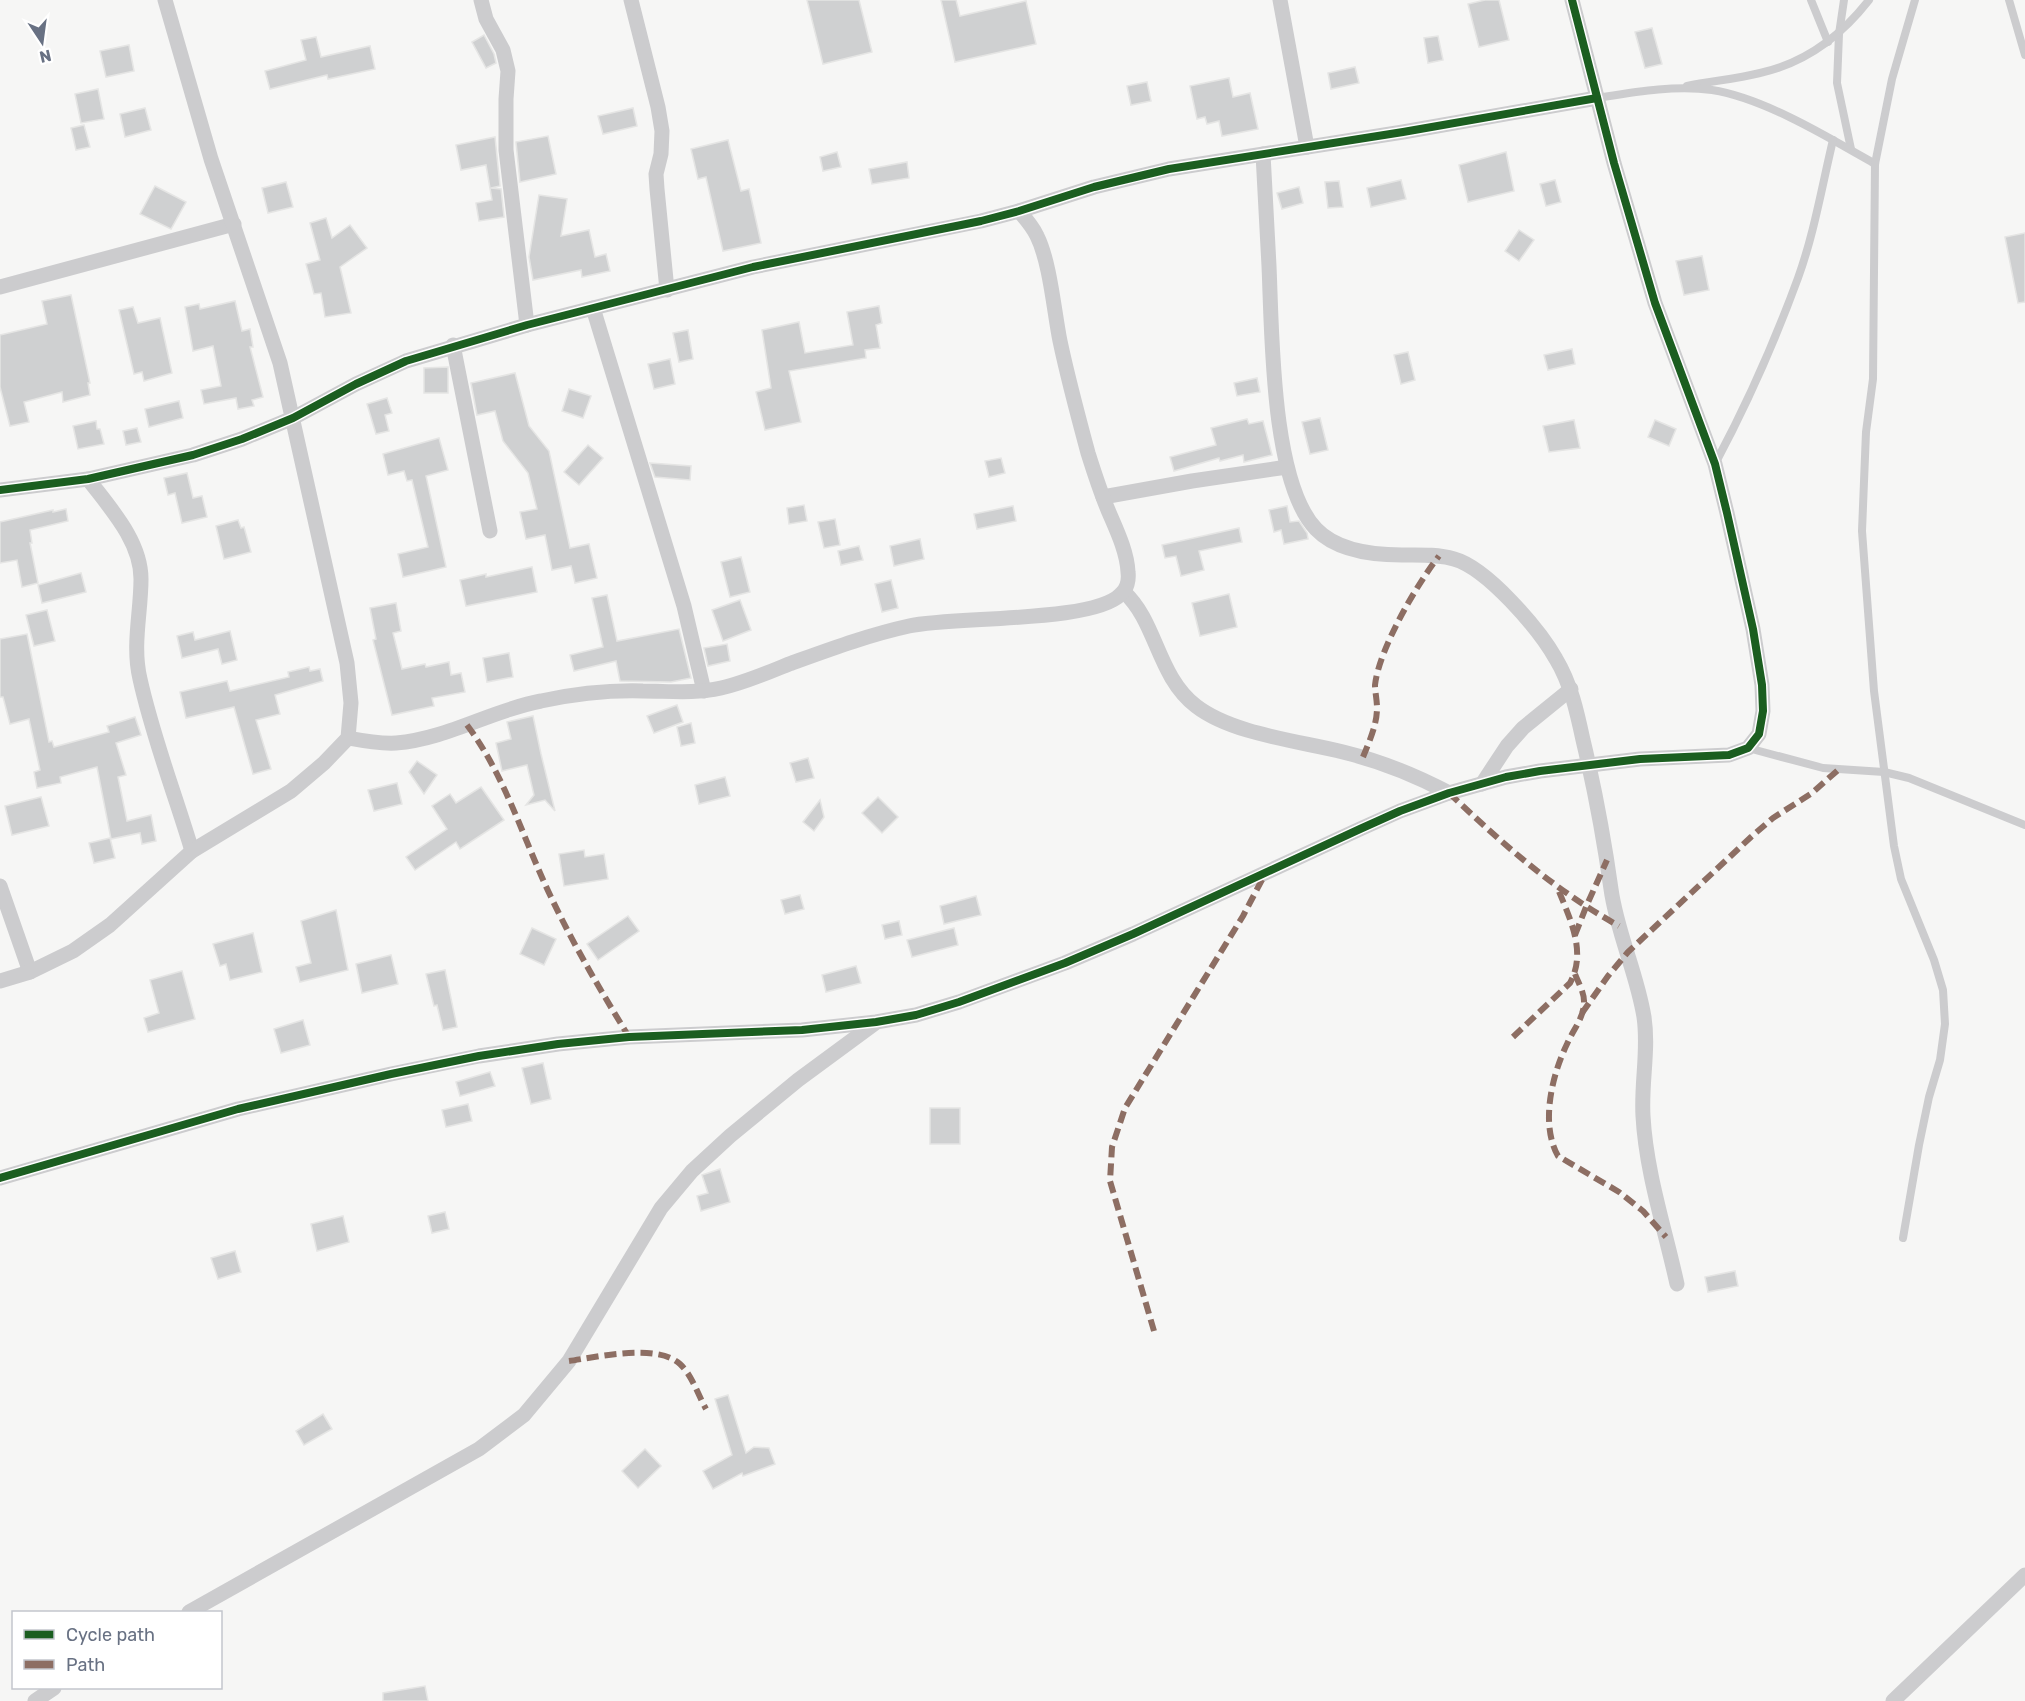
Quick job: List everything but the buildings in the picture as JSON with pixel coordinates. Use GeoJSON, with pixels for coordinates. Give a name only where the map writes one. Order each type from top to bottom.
{"type":"FeatureCollection","features":[{"type":"Feature","properties":{"kind":"street"},"geometry":{"type":"LineString","coordinates":[[0,981],[30,972],[73,951],[110,925],[192,851],[291,791],[324,763],[348,738],[351,703],[346,663],[280,363],[187,81],[165,0]]}},
{"type":"Feature","properties":{"kind":"street"},"geometry":{"type":"LineString","coordinates":[[481,0],[486,19],[504,50],[508,71],[506,150],[527,325]]}},
{"type":"Feature","properties":{"kind":"street"},"geometry":{"type":"LineString","coordinates":[[631,0],[658,106],[662,131],[657,181],[667,290]]}},
{"type":"Feature","properties":{"kind":"street"},"geometry":{"type":"LineString","coordinates":[[1280,0],[1307,147]]}},
{"type":"Feature","properties":{"kind":"street"},"geometry":{"type":"LineString","coordinates":[[0,1178],[238,1109],[479,1056],[558,1044],[629,1037],[802,1030],[916,1015],[959,1002],[1065,963],[1370,824],[1449,794],[1539,771],[1589,764],[1729,755],[1748,748],[1759,734],[1763,711],[1762,685],[1747,598],[1715,464],[1655,303],[1572,0]]}},
{"type":"Feature","properties":{"kind":"street"},"geometry":{"type":"LineString","coordinates":[[0,490],[88,479],[193,455],[242,439],[293,418],[366,379],[406,361],[453,345],[753,267],[934,231],[1019,211],[1094,187],[1158,172],[1597,98]]}},
{"type":"Feature","properties":{"kind":"street"},"geometry":{"type":"LineString","coordinates":[[1263,154],[1276,391],[1287,467],[1294,494],[1304,514],[1316,529],[1330,540],[1350,549],[1397,555],[1439,556],[1455,559],[1475,567],[1500,590],[1528,622],[1556,658],[1571,689],[1599,808],[1613,904],[1637,986],[1644,1019],[1647,1052],[1643,1118],[1654,1186],[1677,1284]]}},
{"type":"Feature","properties":{"kind":"street"},"geometry":{"type":"LineString","coordinates":[[348,738],[374,743],[408,741],[451,730],[536,701],[573,695],[642,691],[679,693],[704,691],[741,682],[827,650],[913,625],[950,620],[1063,613],[1098,608],[1113,602],[1124,592],[1128,572],[1123,547],[1088,453],[1061,344],[1043,251],[1036,234],[1019,211]]}},
{"type":"Feature","properties":{"kind":"street"},"geometry":{"type":"LineString","coordinates":[[0,287],[234,224]]}},
{"type":"Feature","properties":{"kind":"street"},"geometry":{"type":"LineString","coordinates":[[593,308],[684,606],[704,691]]}},
{"type":"Feature","properties":{"kind":"street"},"geometry":{"type":"LineString","coordinates":[[453,345],[490,531]]}},
{"type":"Feature","properties":{"kind":"street"},"geometry":{"type":"LineString","coordinates":[[1103,497],[1287,467]]}},
{"type":"Feature","properties":{"kind":"street"},"geometry":{"type":"LineString","coordinates":[[88,479],[129,535],[137,554],[141,577],[136,654],[140,679],[159,751],[192,851]]}},
{"type":"Feature","properties":{"kind":"street"},"geometry":{"type":"LineString","coordinates":[[1124,592],[1138,609],[1168,673],[1182,693],[1197,707],[1236,726],[1265,735],[1373,760],[1430,783],[1449,794]]}},
{"type":"Feature","properties":{"kind":"street"},"geometry":{"type":"LineString","coordinates":[[1482,784],[1507,746],[1523,728],[1571,689]]}},
{"type":"Feature","properties":{"kind":"street"},"geometry":{"type":"LineString","coordinates":[[0,886],[30,972]]}},
{"type":"Feature","properties":{"kind":"street"},"geometry":{"type":"LineString","coordinates":[[191,1611],[479,1449],[524,1415],[569,1361],[661,1208],[692,1171],[730,1136],[798,1080],[876,1022]]}},
{"type":"Feature","properties":{"kind":"street"},"geometry":{"type":"LineString","coordinates":[[1893,1701],[2025,1575]]}},
{"type":"Feature","properties":{"kind":"street"},"geometry":{"type":"LineString","coordinates":[[35,1701],[53,1689]]}},
{"type":"Feature","properties":{"kind":"lane"},"geometry":{"type":"LineString","coordinates":[[1811,0],[1828,42]]}},
{"type":"Feature","properties":{"kind":"lane"},"geometry":{"type":"LineString","coordinates":[[1844,0],[1839,34],[1838,83],[1851,149]]}},
{"type":"Feature","properties":{"kind":"lane"},"geometry":{"type":"LineString","coordinates":[[1597,98],[1678,88],[1781,68],[1810,54],[1839,34],[1869,0]]}},
{"type":"Feature","properties":{"kind":"lane"},"geometry":{"type":"LineString","coordinates":[[1903,1238],[1919,1145],[1929,1097],[1940,1060],[1945,1024],[1943,990],[1934,960],[1901,879],[1894,846],[1874,691],[1862,531],[1865,453],[1873,380],[1875,164],[1892,79],[1915,0]]}},
{"type":"Feature","properties":{"kind":"lane"},"geometry":{"type":"LineString","coordinates":[[2010,0],[2025,55]]}},
{"type":"Feature","properties":{"kind":"lane"},"geometry":{"type":"LineString","coordinates":[[1678,88],[1713,90],[1754,102],[1851,149],[1875,164]]}},
{"type":"Feature","properties":{"kind":"lane"},"geometry":{"type":"LineString","coordinates":[[1715,464],[1758,379],[1798,276],[1819,203],[1833,140]]}},
{"type":"Feature","properties":{"kind":"lane"},"geometry":{"type":"LineString","coordinates":[[1748,748],[1823,768],[1884,772],[1909,778],[2025,825]]}},
{"type":"Feature","properties":{"kind":"marked path"},"geometry":{"type":"LineString","coordinates":[[1363,757],[1376,721],[1375,685],[1384,654],[1410,600],[1439,556]]}},
{"type":"Feature","properties":{"kind":"marked path"},"geometry":{"type":"LineString","coordinates":[[467,725],[493,766],[569,933],[629,1037]]}},
{"type":"Feature","properties":{"kind":"marked path"},"geometry":{"type":"LineString","coordinates":[[1582,1013],[1628,952],[1751,837],[1773,818],[1812,793],[1838,770]]}},
{"type":"Feature","properties":{"kind":"marked path"},"geometry":{"type":"LineString","coordinates":[[1449,793],[1489,831],[1530,865],[1572,897],[1619,926]]}},
{"type":"Feature","properties":{"kind":"marked path"},"geometry":{"type":"LineString","coordinates":[[1575,935],[1607,860]]}},
{"type":"Feature","properties":{"kind":"marked path"},"geometry":{"type":"LineString","coordinates":[[1154,1331],[1110,1181],[1112,1147],[1125,1108],[1243,916],[1265,874]]}},
{"type":"Feature","properties":{"kind":"marked path"},"geometry":{"type":"LineString","coordinates":[[1513,1037],[1570,983],[1575,971],[1577,959],[1575,936],[1558,889]]}},
{"type":"Feature","properties":{"kind":"marked path"},"geometry":{"type":"LineString","coordinates":[[1575,974],[1583,994],[1584,1007],[1562,1056],[1553,1085],[1549,1115],[1553,1143],[1558,1156],[1619,1192],[1643,1211],[1666,1237]]}},
{"type":"Feature","properties":{"kind":"marked path"},"geometry":{"type":"LineString","coordinates":[[569,1361],[626,1353],[657,1354],[670,1358],[680,1364],[688,1374],[706,1409]]}},
{"type":"Feature","properties":{"kind":"cycle path"},"geometry":{"type":"LineString","coordinates":[[0,1178],[238,1109],[479,1056],[558,1044],[629,1037],[802,1030],[916,1015],[959,1002],[1065,963],[1400,811],[1449,793],[1506,777],[1540,771],[1640,759],[1729,755],[1748,748],[1759,734],[1763,711],[1762,685],[1753,629],[1727,513],[1715,464],[1655,303],[1614,163],[1572,0]]}},
{"type":"Feature","properties":{"kind":"cycle path"},"geometry":{"type":"LineString","coordinates":[[0,490],[88,479],[193,455],[242,439],[293,418],[356,384],[406,361],[527,325],[753,267],[981,221],[1094,187],[1169,169],[1597,98]]}}]}
